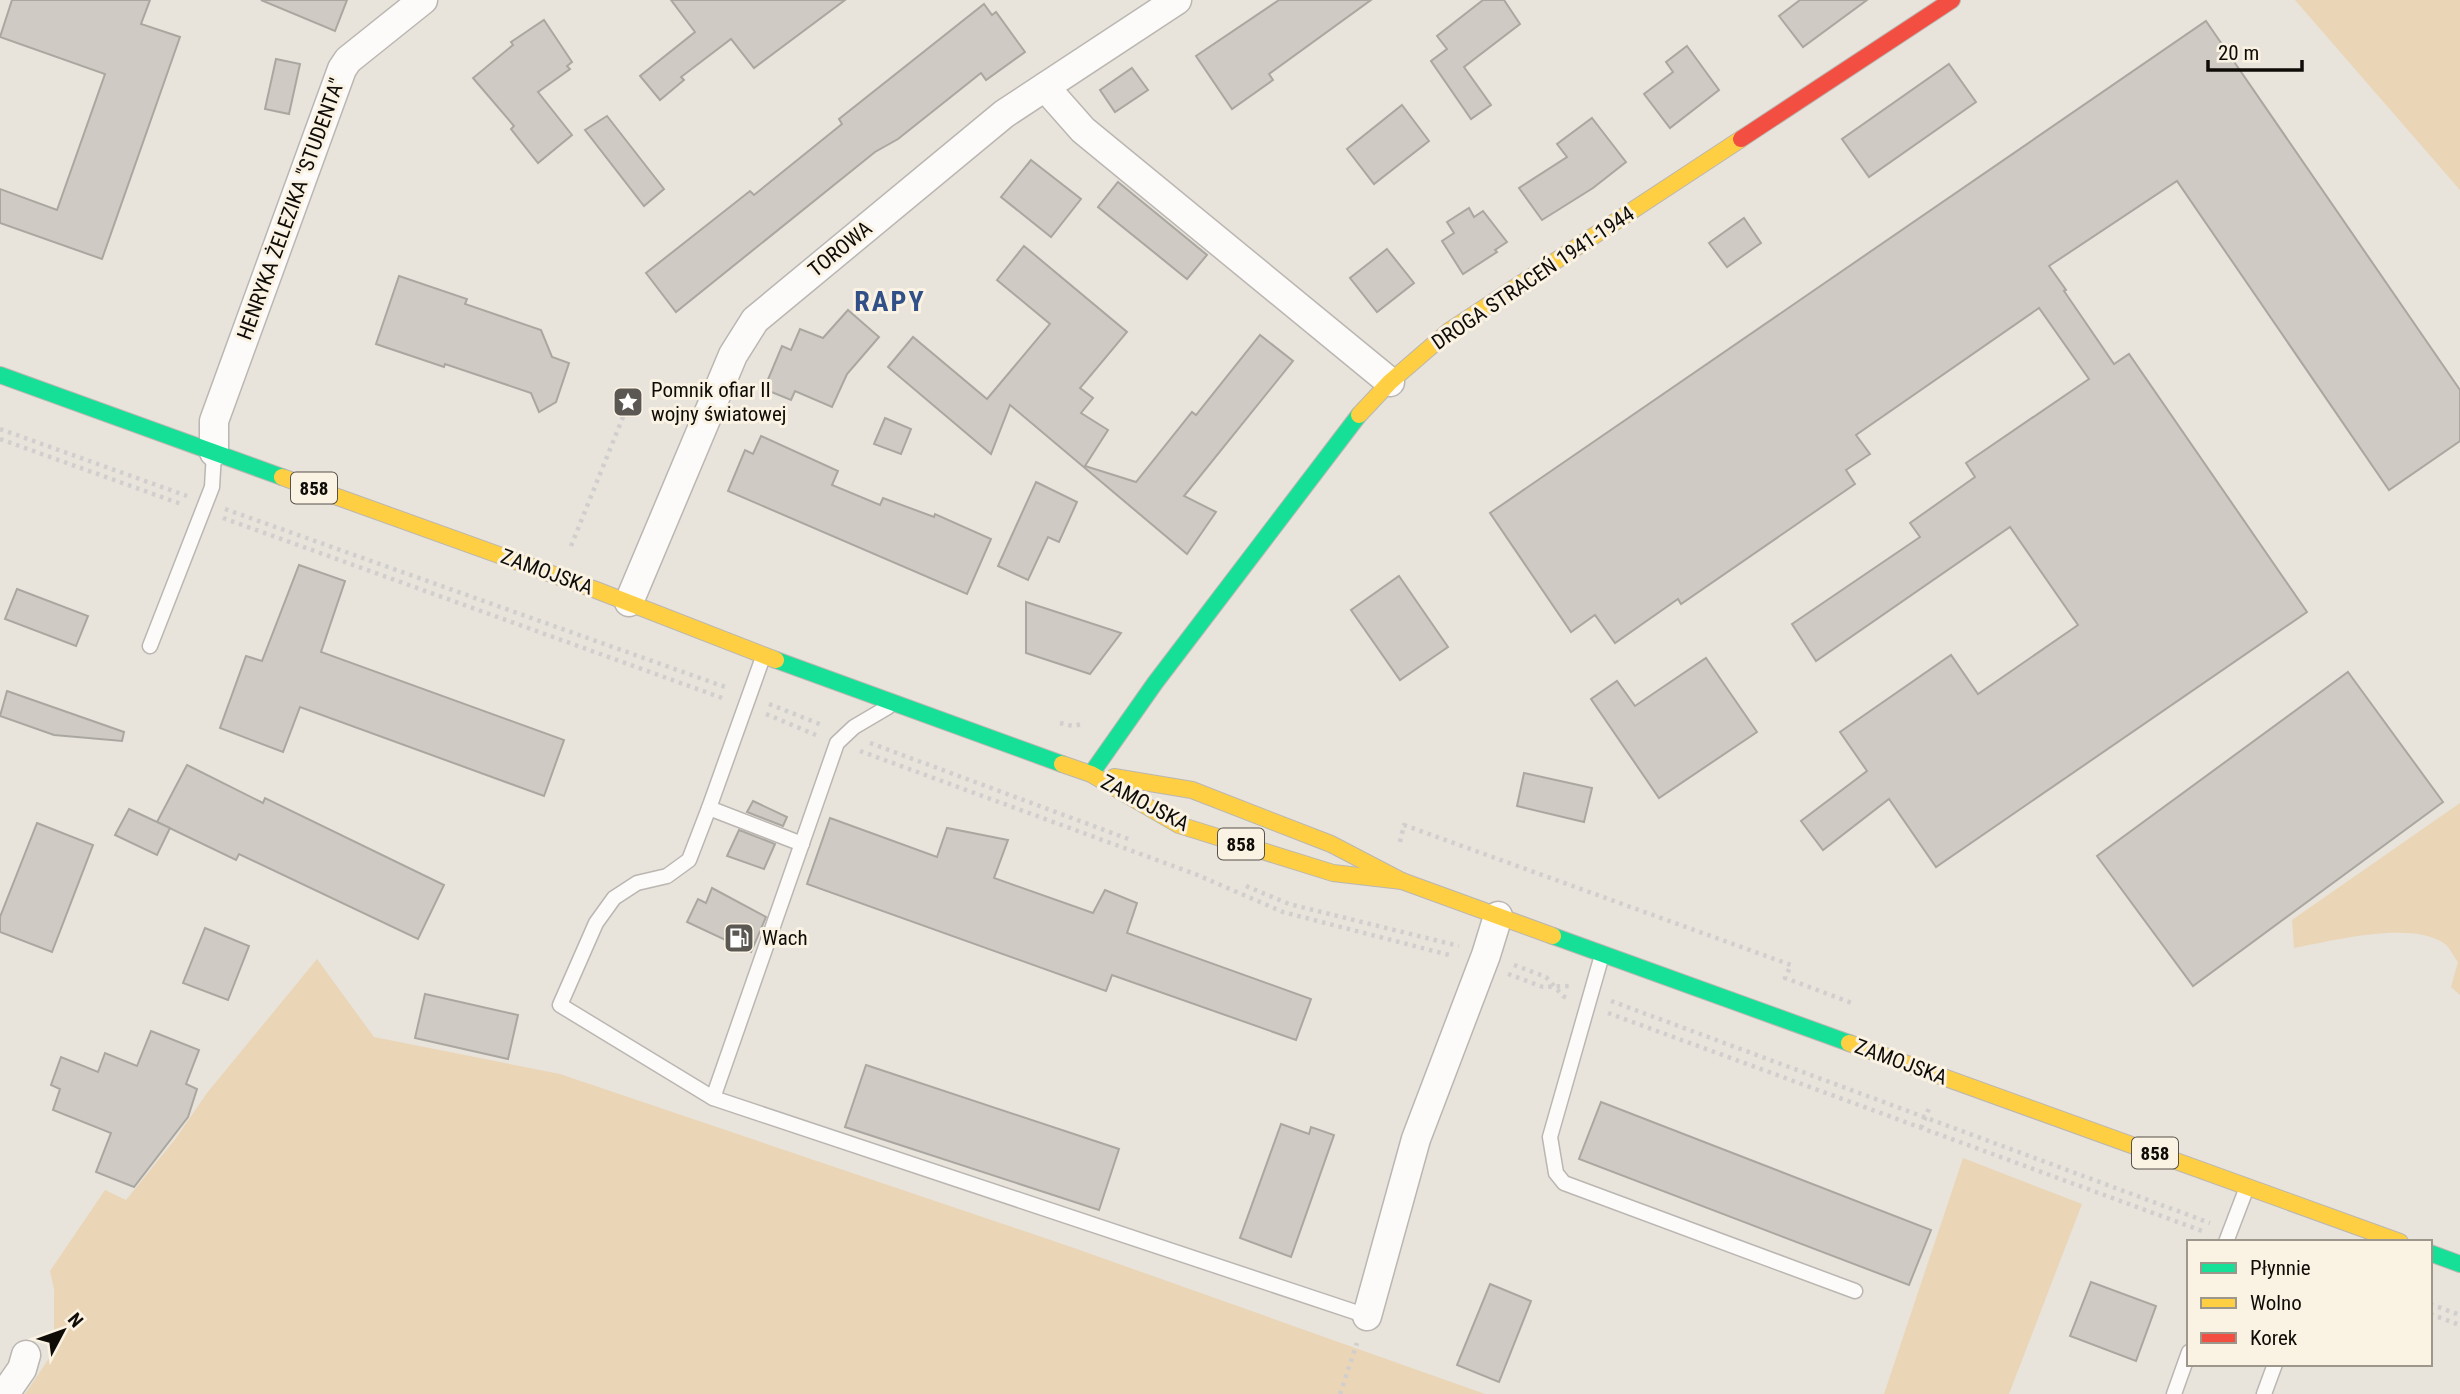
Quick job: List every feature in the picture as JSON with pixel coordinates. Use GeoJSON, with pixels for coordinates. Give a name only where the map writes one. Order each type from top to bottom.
{"type":"FeatureCollection","features":[{"type":"Feature","properties":{"kind":"main road","name":"DROGA STRACEŃ 1941-1944"},"geometry":{"type":"LineString","coordinates":[[1091,774],[1155,683],[1351,423],[1390,382],[1449,331],[1952,0]]}},
{"type":"Feature","properties":{"kind":"main road","name":"ZAMOJSKA"},"geometry":{"type":"LineString","coordinates":[[0,375],[629,602],[764,656],[1091,774],[1180,825],[1333,873],[1402,881]]}},
{"type":"Feature","properties":{"kind":"main road","name":"ZAMOJSKA"},"geometry":{"type":"LineString","coordinates":[[1091,774],[1192,790],[1331,844],[1402,881],[2395,1240]]}},
{"type":"Feature","properties":{"kind":"main road"},"geometry":{"type":"LineString","coordinates":[[2432,1254],[2460,1264]]}},
{"type":"Feature","properties":{"kind":"street","name":"HENRYKA ŻELEZIKA \"STUDENTA\""},"geometry":{"type":"LineString","coordinates":[[214,452],[214,421],[342,69],[348,60],[423,0]]}},
{"type":"Feature","properties":{"kind":"street","name":"TOROWA"},"geometry":{"type":"LineString","coordinates":[[629,602],[733,355],[755,320],[1004,114],[1177,0]]}},
{"type":"Feature","properties":{"kind":"street"},"geometry":{"type":"LineString","coordinates":[[1045,87],[1083,130],[1390,382]]}},
{"type":"Feature","properties":{"kind":"street"},"geometry":{"type":"LineString","coordinates":[[1367,1316],[1416,1139],[1482,964],[1497,916]]}},
{"type":"Feature","properties":{"kind":"street"},"geometry":{"type":"LineString","coordinates":[[0,1392],[6,1392],[22,1369],[26,1355]]}},
{"type":"Feature","properties":{"kind":"lane"},"geometry":{"type":"LineString","coordinates":[[150,646],[212,487],[214,452]]}},
{"type":"Feature","properties":{"kind":"lane"},"geometry":{"type":"LineString","coordinates":[[764,656],[689,860],[667,877],[637,883],[614,898],[596,923],[559,1005],[713,1098],[1367,1316]]}},
{"type":"Feature","properties":{"kind":"lane"},"geometry":{"type":"LineString","coordinates":[[713,1098],[837,743],[854,727],[895,702]]}},
{"type":"Feature","properties":{"kind":"lane"},"geometry":{"type":"LineString","coordinates":[[709,808],[803,844]]}},
{"type":"Feature","properties":{"kind":"lane"},"geometry":{"type":"LineString","coordinates":[[1603,954],[1550,1137],[1556,1173],[1564,1183],[1855,1291]]}},
{"type":"Feature","properties":{"kind":"lane"},"geometry":{"type":"LineString","coordinates":[[2229,1236],[2247,1186]]}},
{"type":"Feature","properties":{"kind":"lane"},"geometry":{"type":"LineString","coordinates":[[2343,1240],[2349,1223]]}},
{"type":"Feature","properties":{"kind":"lane"},"geometry":{"type":"LineString","coordinates":[[2174,1394],[2187,1358]]}},
{"type":"Feature","properties":{"kind":"lane"},"geometry":{"type":"LineString","coordinates":[[2264,1394],[2274,1366]]}},
{"type":"Feature","properties":{"kind":"path"},"geometry":{"type":"LineString","coordinates":[[568,552],[625,412]]}},
{"type":"Feature","properties":{"kind":"path"},"geometry":{"type":"LineString","coordinates":[[0,439],[744,706],[837,743],[1195,874],[1283,912],[1482,964],[1543,987],[1567,985],[1590,993],[2229,1236]]}},
{"type":"Feature","properties":{"kind":"path"},"geometry":{"type":"LineString","coordinates":[[2432,1305],[2460,1315]]}},
{"type":"Feature","properties":{"kind":"path"},"geometry":{"type":"LineString","coordinates":[[2432,1315],[2460,1325]]}},
{"type":"Feature","properties":{"kind":"path"},"geometry":{"type":"LineString","coordinates":[[1340,1394],[1367,1316]]}},
{"type":"Feature","properties":{"kind":"shaded area"},"geometry":{"type":"Polygon","coordinates":[[[2295,0],[2460,0],[2460,190],[2295,0]]]}},
{"type":"Feature","properties":{"kind":"shaded area"},"geometry":{"type":"Polygon","coordinates":[[[2460,803],[2460,995],[2451,987],[2458,962],[2445,944],[2431,937],[2371,934],[2294,948],[2292,920],[2460,803]]]}},
{"type":"Feature","properties":{"kind":"shaded area"},"geometry":{"type":"Polygon","coordinates":[[[317,959],[374,1037],[560,1074],[1074,1248],[1485,1394],[25,1394],[54,1351],[54,1289],[50,1271],[105,1190],[126,1200],[176,1138],[207,1093],[317,959]]]}},
{"type":"Feature","properties":{"kind":"shaded area"},"geometry":{"type":"Polygon","coordinates":[[[1963,1158],[2082,1204],[2009,1394],[1884,1394],[1963,1158]]]}},
{"type":"Feature","properties":{"kind":"building"},"geometry":{"type":"Polygon","coordinates":[[[12,0],[150,0],[141,24],[180,37],[102,259],[0,223],[0,189],[57,210],[105,74],[0,37],[12,0]]]}},
{"type":"Feature","properties":{"kind":"building"},"geometry":{"type":"Polygon","coordinates":[[[261,0],[347,0],[335,31],[261,0]]]}},
{"type":"Feature","properties":{"kind":"building"},"geometry":{"type":"Polygon","coordinates":[[[671,0],[845,0],[754,68],[731,39],[681,77],[684,80],[660,100],[640,76],[695,32],[671,0]]]}},
{"type":"Feature","properties":{"kind":"building"},"geometry":{"type":"Polygon","coordinates":[[[1279,0],[1371,0],[1269,74],[1273,80],[1232,109],[1196,56],[1279,0]]]}},
{"type":"Feature","properties":{"kind":"building"},"geometry":{"type":"Polygon","coordinates":[[[1483,0],[1504,0],[1520,24],[1464,67],[1491,105],[1471,119],[1431,61],[1447,49],[1437,36],[1483,0]]]}},
{"type":"Feature","properties":{"kind":"building"},"geometry":{"type":"Polygon","coordinates":[[[1800,0],[1867,0],[1803,47],[1779,16],[1800,0]]]}},
{"type":"Feature","properties":{"kind":"building"},"geometry":{"type":"Polygon","coordinates":[[[984,4],[992,15],[996,12],[1025,52],[986,80],[981,73],[898,139],[875,152],[676,312],[646,273],[750,191],[754,195],[842,124],[839,119],[984,4]]]}},
{"type":"Feature","properties":{"kind":"building"},"geometry":{"type":"Polygon","coordinates":[[[544,20],[572,62],[567,66],[570,69],[538,92],[572,135],[538,163],[511,129],[514,126],[473,78],[513,45],[511,42],[544,20]]]}},
{"type":"Feature","properties":{"kind":"building"},"geometry":{"type":"Polygon","coordinates":[[[2206,21],[2460,390],[2460,441],[2389,490],[2177,181],[2049,266],[2114,364],[2129,354],[2307,612],[1936,867],[1889,799],[1823,850],[1801,821],[1867,771],[1840,732],[1951,655],[1978,694],[2078,625],[2010,527],[1816,661],[1792,624],[1920,537],[1910,523],[1975,477],[1966,463],[2089,379],[2039,308],[1856,435],[1870,454],[1846,470],[1855,484],[1681,604],[1678,599],[1615,643],[1595,615],[1571,632],[1490,513],[2206,21]]]}},
{"type":"Feature","properties":{"kind":"building"},"geometry":{"type":"Polygon","coordinates":[[[1687,46],[1719,90],[1670,128],[1644,94],[1673,72],[1666,62],[1687,46]]]}},
{"type":"Feature","properties":{"kind":"building"},"geometry":{"type":"Polygon","coordinates":[[[276,59],[300,64],[289,114],[265,109],[276,59]]]}},
{"type":"Feature","properties":{"kind":"building"},"geometry":{"type":"Polygon","coordinates":[[[1949,64],[1976,102],[1869,177],[1842,139],[1949,64]]]}},
{"type":"Feature","properties":{"kind":"building"},"geometry":{"type":"Polygon","coordinates":[[[1132,68],[1148,90],[1115,112],[1100,90],[1132,68]]]}},
{"type":"Feature","properties":{"kind":"building"},"geometry":{"type":"Polygon","coordinates":[[[1402,105],[1429,141],[1374,184],[1347,149],[1402,105]]]}},
{"type":"Feature","properties":{"kind":"building"},"geometry":{"type":"Polygon","coordinates":[[[607,116],[664,189],[644,206],[585,130],[607,116]]]}},
{"type":"Feature","properties":{"kind":"building"},"geometry":{"type":"Polygon","coordinates":[[[1592,118],[1626,162],[1593,188],[1542,220],[1519,188],[1567,157],[1557,144],[1592,118]]]}},
{"type":"Feature","properties":{"kind":"building"},"geometry":{"type":"Polygon","coordinates":[[[1031,160],[1081,199],[1051,237],[1001,197],[1031,160]]]}},
{"type":"Feature","properties":{"kind":"building"},"geometry":{"type":"Polygon","coordinates":[[[1118,182],[1207,255],[1187,279],[1098,207],[1118,182]]]}},
{"type":"Feature","properties":{"kind":"building"},"geometry":{"type":"Polygon","coordinates":[[[1469,208],[1474,217],[1483,211],[1507,242],[1495,250],[1497,252],[1463,274],[1442,241],[1454,233],[1447,222],[1469,208]]]}},
{"type":"Feature","properties":{"kind":"building"},"geometry":{"type":"Polygon","coordinates":[[[1744,218],[1761,243],[1727,267],[1709,243],[1744,218]]]}},
{"type":"Feature","properties":{"kind":"building"},"geometry":{"type":"Polygon","coordinates":[[[1024,246],[1127,332],[1080,388],[1093,398],[1081,413],[1108,430],[1085,466],[1136,482],[1192,412],[1196,415],[1260,335],[1293,361],[1184,496],[1216,512],[1187,554],[1010,405],[991,454],[888,367],[913,337],[987,399],[1050,324],[997,280],[1024,246]]]}},
{"type":"Feature","properties":{"kind":"building"},"geometry":{"type":"Polygon","coordinates":[[[1387,249],[1414,283],[1377,312],[1350,278],[1387,249]]]}},
{"type":"Feature","properties":{"kind":"building"},"geometry":{"type":"Polygon","coordinates":[[[399,276],[467,299],[465,304],[541,330],[552,357],[569,363],[556,402],[539,412],[531,393],[376,344],[399,276]]]}},
{"type":"Feature","properties":{"kind":"building"},"geometry":{"type":"Polygon","coordinates":[[[848,310],[879,337],[847,374],[832,407],[795,391],[791,400],[764,389],[782,346],[791,350],[800,329],[823,338],[848,310]]]}},
{"type":"Feature","properties":{"kind":"building"},"geometry":{"type":"Polygon","coordinates":[[[885,418],[911,429],[901,454],[874,444],[885,418]]]}},
{"type":"Feature","properties":{"kind":"building"},"geometry":{"type":"Polygon","coordinates":[[[761,436],[838,471],[832,485],[880,505],[883,498],[934,517],[935,514],[991,539],[967,594],[728,491],[745,450],[753,454],[761,436]]]}},
{"type":"Feature","properties":{"kind":"building"},"geometry":{"type":"Polygon","coordinates":[[[1036,482],[1077,502],[1059,542],[1048,537],[1028,580],[998,566],[1036,482]]]}},
{"type":"Feature","properties":{"kind":"building"},"geometry":{"type":"Polygon","coordinates":[[[299,565],[345,581],[321,652],[564,740],[544,796],[300,707],[283,752],[220,728],[246,656],[262,661],[299,565]]]}},
{"type":"Feature","properties":{"kind":"building"},"geometry":{"type":"Polygon","coordinates":[[[1399,576],[1448,647],[1400,680],[1351,610],[1399,576]]]}},
{"type":"Feature","properties":{"kind":"building"},"geometry":{"type":"Polygon","coordinates":[[[17,589],[88,616],[76,646],[5,619],[17,589]]]}},
{"type":"Feature","properties":{"kind":"building"},"geometry":{"type":"Polygon","coordinates":[[[1026,602],[1121,633],[1090,674],[1026,653],[1026,602]]]}},
{"type":"Feature","properties":{"kind":"building"},"geometry":{"type":"Polygon","coordinates":[[[1706,658],[1757,732],[1659,798],[1591,699],[1617,681],[1635,706],[1706,658]]]}},
{"type":"Feature","properties":{"kind":"building"},"geometry":{"type":"Polygon","coordinates":[[[2348,672],[2443,802],[2193,986],[2097,856],[2348,672]]]}},
{"type":"Feature","properties":{"kind":"building"},"geometry":{"type":"Polygon","coordinates":[[[7,691],[124,732],[122,741],[54,735],[0,716],[7,691]]]}},
{"type":"Feature","properties":{"kind":"building"},"geometry":{"type":"Polygon","coordinates":[[[187,765],[263,803],[265,798],[444,885],[418,939],[239,854],[236,860],[157,822],[187,765]]]}},
{"type":"Feature","properties":{"kind":"building"},"geometry":{"type":"Polygon","coordinates":[[[1524,773],[1592,788],[1584,822],[1517,806],[1524,773]]]}},
{"type":"Feature","properties":{"kind":"building"},"geometry":{"type":"Polygon","coordinates":[[[753,801],[787,817],[783,826],[747,812],[753,801]]]}},
{"type":"Feature","properties":{"kind":"building"},"geometry":{"type":"Polygon","coordinates":[[[129,809],[170,828],[157,855],[115,835],[129,809]]]}},
{"type":"Feature","properties":{"kind":"building"},"geometry":{"type":"Polygon","coordinates":[[[830,818],[937,857],[947,828],[1008,840],[994,878],[1093,913],[1105,890],[1137,903],[1127,933],[1311,999],[1296,1040],[1112,975],[1106,991],[807,884],[830,818]]]}},
{"type":"Feature","properties":{"kind":"building"},"geometry":{"type":"Polygon","coordinates":[[[37,823],[93,845],[52,952],[0,932],[0,917],[37,823]]]}},
{"type":"Feature","properties":{"kind":"building"},"geometry":{"type":"Polygon","coordinates":[[[739,830],[775,844],[764,869],[727,856],[739,830]]]}},
{"type":"Feature","properties":{"kind":"building","name":"Wach"},"geometry":{"type":"Polygon","coordinates":[[[712,888],[766,917],[751,952],[687,922],[698,899],[706,903],[712,888]]]}},
{"type":"Feature","properties":{"kind":"building"},"geometry":{"type":"Polygon","coordinates":[[[205,928],[249,946],[228,1000],[183,983],[205,928]]]}},
{"type":"Feature","properties":{"kind":"building"},"geometry":{"type":"Polygon","coordinates":[[[425,994],[518,1015],[508,1059],[415,1038],[425,994]]]}},
{"type":"Feature","properties":{"kind":"building"},"geometry":{"type":"Polygon","coordinates":[[[151,1031],[199,1050],[186,1084],[197,1089],[188,1117],[134,1187],[96,1172],[111,1133],[53,1110],[60,1089],[51,1085],[61,1057],[98,1072],[105,1053],[137,1066],[151,1031]]]}},
{"type":"Feature","properties":{"kind":"building"},"geometry":{"type":"Polygon","coordinates":[[[866,1065],[1119,1149],[1099,1210],[845,1127],[866,1065]]]}},
{"type":"Feature","properties":{"kind":"building"},"geometry":{"type":"Polygon","coordinates":[[[1601,1102],[1931,1230],[1909,1285],[1579,1159],[1601,1102]]]}},
{"type":"Feature","properties":{"kind":"building"},"geometry":{"type":"Polygon","coordinates":[[[1281,1124],[1309,1134],[1311,1127],[1334,1135],[1291,1257],[1240,1238],[1281,1124]]]}},
{"type":"Feature","properties":{"kind":"building"},"geometry":{"type":"Polygon","coordinates":[[[2091,1282],[2156,1306],[2136,1361],[2070,1336],[2091,1282]]]}},
{"type":"Feature","properties":{"kind":"building"},"geometry":{"type":"Polygon","coordinates":[[[1490,1284],[1531,1301],[1499,1382],[1457,1365],[1490,1284]]]}},
{"type":"Feature","properties":{"kind":"traffic: fast"},"geometry":{"type":"LineString","coordinates":[[0,375],[282,477]]}},
{"type":"Feature","properties":{"kind":"traffic: fast"},"geometry":{"type":"LineString","coordinates":[[1091,774],[1155,683],[1359,415]]}},
{"type":"Feature","properties":{"kind":"traffic: fast"},"geometry":{"type":"LineString","coordinates":[[776,660],[1062,764]]}},
{"type":"Feature","properties":{"kind":"traffic: fast"},"geometry":{"type":"LineString","coordinates":[[1553,936],[1849,1043]]}},
{"type":"Feature","properties":{"kind":"traffic: fast"},"geometry":{"type":"LineString","coordinates":[[2432,1254],[2460,1264]]}},
{"type":"Feature","properties":{"kind":"traffic: slow"},"geometry":{"type":"LineString","coordinates":[[1359,415],[1390,382],[1449,331],[1741,139]]}},
{"type":"Feature","properties":{"kind":"traffic: slow"},"geometry":{"type":"LineString","coordinates":[[282,477],[596,590],[776,660]]}},
{"type":"Feature","properties":{"kind":"traffic: slow"},"geometry":{"type":"LineString","coordinates":[[1062,764],[1091,774],[1179,825],[1333,873],[1402,881]]}},
{"type":"Feature","properties":{"kind":"traffic: slow"},"geometry":{"type":"LineString","coordinates":[[1114,777],[1192,790],[1331,844],[1402,881],[1553,936]]}},
{"type":"Feature","properties":{"kind":"traffic: slow"},"geometry":{"type":"LineString","coordinates":[[1849,1043],[2394,1240]]}},
{"type":"Feature","properties":{"kind":"traffic: jam"},"geometry":{"type":"LineString","coordinates":[[1741,139],[1952,0]]}},
{"type":"Feature","properties":{"kind":"place","name":"Pomnik ofiar II wojny światowej"},"geometry":{"type":"Point","coordinates":[628,402]}},
{"type":"Feature","properties":{"kind":"place","name":"Wach"},"geometry":{"type":"Point","coordinates":[739,938]}},
{"type":"Feature","properties":{"kind":"district","name":"RAPY"},"geometry":{"type":"Point","coordinates":[890,301]}}]}
